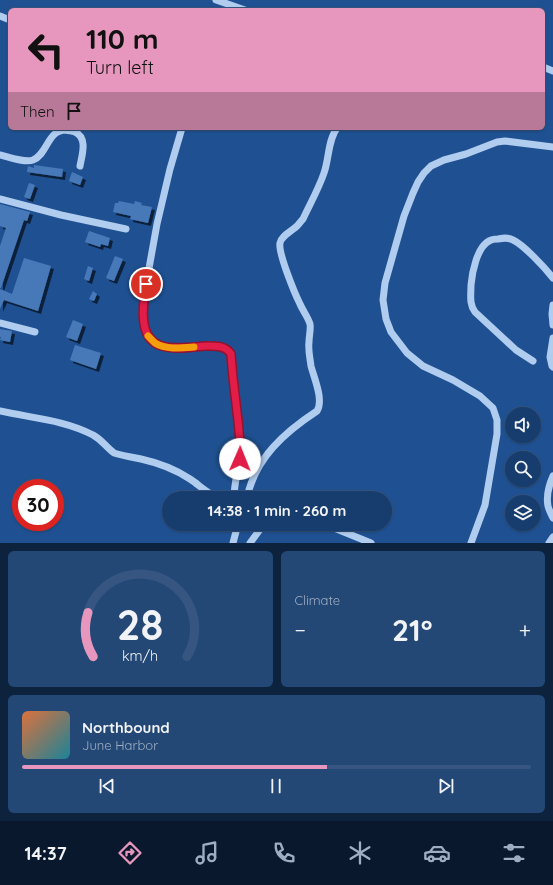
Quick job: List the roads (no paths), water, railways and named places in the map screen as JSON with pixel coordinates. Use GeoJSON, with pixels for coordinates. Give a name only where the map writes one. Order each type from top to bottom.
{"type":"FeatureCollection","features":[{"type":"Feature","properties":{"kind":"street"},"geometry":{"type":"LineString","coordinates":[[216,0],[239,8]]}},
{"type":"Feature","properties":{"kind":"street"},"geometry":{"type":"LineString","coordinates":[[0,155],[22,160],[32,160],[37,158],[54,134],[62,130],[73,131],[79,134],[82,140],[83,147],[80,166]]}},
{"type":"Feature","properties":{"kind":"street"},"geometry":{"type":"LineString","coordinates":[[181,130],[170,169],[157,224],[144,296],[144,325],[148,336],[155,343],[163,346],[177,348],[216,346],[226,349],[231,354],[240,434],[239,468],[234,491]]}},
{"type":"Feature","properties":{"kind":"street"},"geometry":{"type":"LineString","coordinates":[[250,491],[259,466],[268,453],[283,436],[317,410],[319,406],[320,401],[311,365],[308,343],[310,323],[291,283],[282,257],[280,244],[281,240],[303,219],[324,173],[331,140],[335,130]]}},
{"type":"Feature","properties":{"kind":"street"},"geometry":{"type":"LineString","coordinates":[[470,543],[485,505],[497,434],[497,420],[493,408],[480,396],[453,380],[423,366],[407,353],[391,332],[386,319],[383,300],[385,283],[412,193],[424,173],[431,166],[497,142],[505,141],[553,147]]}},
{"type":"Feature","properties":{"kind":"street"},"geometry":{"type":"LineString","coordinates":[[0,200],[126,229]]}},
{"type":"Feature","properties":{"kind":"street"},"geometry":{"type":"LineString","coordinates":[[533,361],[516,350],[472,308],[470,302],[472,280],[477,258],[484,244],[488,241],[492,239],[507,238],[514,240],[529,252],[553,278]]}},
{"type":"Feature","properties":{"kind":"street"},"geometry":{"type":"LineString","coordinates":[[553,305],[553,325]]}},
{"type":"Feature","properties":{"kind":"street"},"geometry":{"type":"LineString","coordinates":[[0,323],[35,332]]}},
{"type":"Feature","properties":{"kind":"street"},"geometry":{"type":"LineString","coordinates":[[553,338],[550,357],[553,367]]}},
{"type":"Feature","properties":{"kind":"street"},"geometry":{"type":"LineString","coordinates":[[0,411],[64,424],[82,430],[95,436],[114,453],[161,464],[180,473],[207,491]]}},
{"type":"Feature","properties":{"kind":"street"},"geometry":{"type":"LineString","coordinates":[[553,476],[547,496],[548,506],[553,518]]}},
{"type":"Feature","properties":{"kind":"street"},"geometry":{"type":"LineString","coordinates":[[233,543],[236,531]]}},
{"type":"Feature","properties":{"kind":"street"},"geometry":{"type":"LineString","coordinates":[[250,543],[259,531]]}},
{"type":"Feature","properties":{"kind":"street"},"geometry":{"type":"LineString","coordinates":[[341,531],[370,543]]}},
{"type":"Feature","properties":{"kind":"street"},"geometry":{"type":"LineString","coordinates":[[549,543],[553,538]]}}]}
